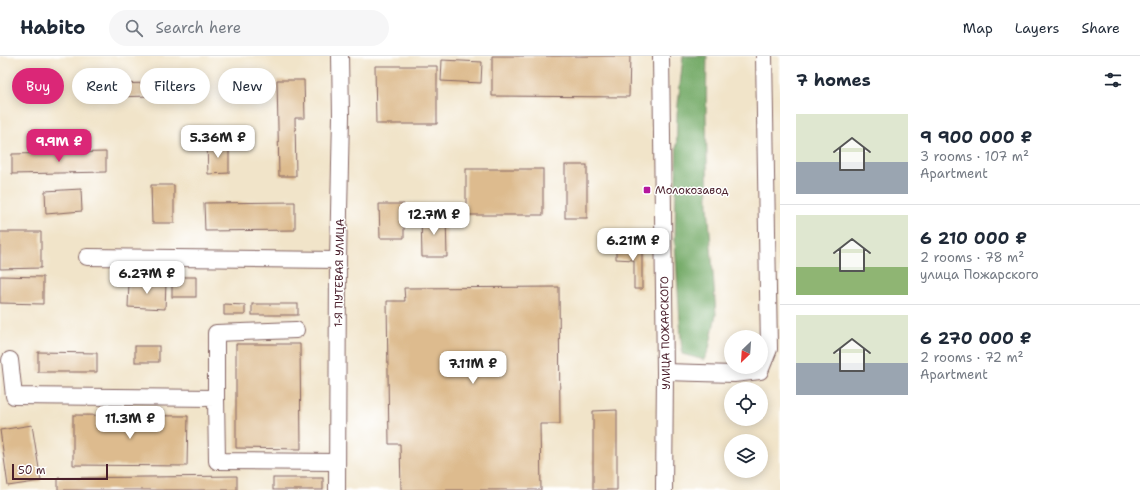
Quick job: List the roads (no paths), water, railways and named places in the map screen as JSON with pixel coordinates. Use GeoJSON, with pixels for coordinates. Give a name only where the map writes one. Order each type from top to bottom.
{"type":"FeatureCollection","features":[{"type":"Feature","properties":{"kind":"street","name":"1-Я ПУТЕВАЯ УЛИЦА"},"geometry":{"type":"LineString","coordinates":[[337,490],[338,260],[341,116],[340,56]]}},
{"type":"Feature","properties":{"kind":"street","name":"УЛИЦА ПОЖАРСКОГО"},"geometry":{"type":"LineString","coordinates":[[661,56],[665,372],[664,490]]}},
{"type":"Feature","properties":{"kind":"street"},"geometry":{"type":"LineString","coordinates":[[665,372],[734,374],[760,371],[769,349],[764,56]]}},
{"type":"Feature","properties":{"kind":"street"},"geometry":{"type":"LineString","coordinates":[[87,257],[338,260]]}},
{"type":"Feature","properties":{"kind":"street"},"geometry":{"type":"LineString","coordinates":[[296,330],[216,333],[217,461],[337,462]]}},
{"type":"Feature","properties":{"kind":"street"},"geometry":{"type":"LineString","coordinates":[[10,360],[14,396],[216,398]]}},
{"type":"Feature","properties":{"kind":"place","name":"Молокозавод"},"geometry":{"type":"Point","coordinates":[647,190]}}]}
